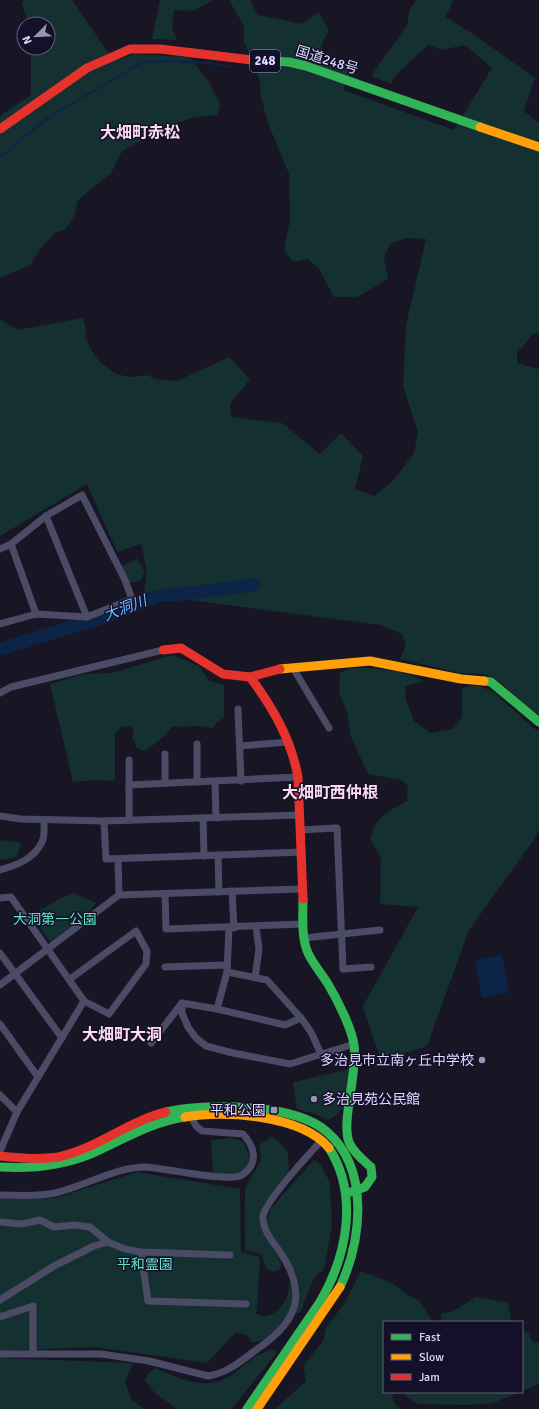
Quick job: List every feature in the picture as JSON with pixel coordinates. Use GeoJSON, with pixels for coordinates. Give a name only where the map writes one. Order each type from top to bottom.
{"type":"FeatureCollection","features":[{"type":"Feature","properties":{"kind":"main road","name":"国道248号"},"geometry":{"type":"LineString","coordinates":[[0,129],[87,68],[130,49],[160,49],[244,60],[289,62],[306,66],[539,147]]}},
{"type":"Feature","properties":{"kind":"main road"},"geometry":{"type":"LineString","coordinates":[[163,650],[181,648],[223,674],[250,677],[276,669],[370,661],[461,679],[486,680],[539,722]]}},
{"type":"Feature","properties":{"kind":"main road"},"geometry":{"type":"LineString","coordinates":[[250,677],[274,712],[296,758],[302,852],[304,938],[308,953],[328,984],[342,1012],[354,1044],[355,1062],[347,1127],[349,1142],[358,1155],[370,1167],[372,1177],[365,1187],[346,1194]]}},
{"type":"Feature","properties":{"kind":"main road"},"geometry":{"type":"LineString","coordinates":[[0,1156],[47,1158],[65,1155],[86,1147],[135,1122],[157,1114],[195,1107],[230,1106],[285,1115],[306,1121],[325,1130],[335,1139],[345,1154],[356,1190],[358,1223],[354,1246],[342,1283],[257,1409]]}},
{"type":"Feature","properties":{"kind":"main road"},"geometry":{"type":"LineString","coordinates":[[0,1166],[16,1168],[62,1163],[84,1156],[135,1131],[154,1124],[191,1116],[226,1114],[257,1117],[302,1130],[322,1140],[333,1156],[344,1179],[346,1194],[344,1246],[339,1264],[331,1283],[247,1409]]}},
{"type":"Feature","properties":{"kind":"street"},"geometry":{"type":"LineString","coordinates":[[0,549],[11,544],[46,516],[82,495],[125,580],[132,599],[87,617],[36,614],[0,624]]}},
{"type":"Feature","properties":{"kind":"street"},"geometry":{"type":"LineString","coordinates":[[46,516],[87,617]]}},
{"type":"Feature","properties":{"kind":"street"},"geometry":{"type":"LineString","coordinates":[[11,544],[36,614]]}},
{"type":"Feature","properties":{"kind":"street"},"geometry":{"type":"LineString","coordinates":[[0,693],[11,687],[163,650]]}},
{"type":"Feature","properties":{"kind":"street"},"geometry":{"type":"LineString","coordinates":[[293,668],[329,728]]}},
{"type":"Feature","properties":{"kind":"street"},"geometry":{"type":"LineString","coordinates":[[238,709],[241,781]]}},
{"type":"Feature","properties":{"kind":"street"},"geometry":{"type":"LineString","coordinates":[[240,746],[289,742]]}},
{"type":"Feature","properties":{"kind":"street"},"geometry":{"type":"LineString","coordinates":[[196,744],[197,782]]}},
{"type":"Feature","properties":{"kind":"street"},"geometry":{"type":"LineString","coordinates":[[165,754],[165,783]]}},
{"type":"Feature","properties":{"kind":"street"},"geometry":{"type":"LineString","coordinates":[[129,760],[129,820]]}},
{"type":"Feature","properties":{"kind":"street"},"geometry":{"type":"LineString","coordinates":[[129,785],[241,781],[298,777]]}},
{"type":"Feature","properties":{"kind":"street"},"geometry":{"type":"LineString","coordinates":[[215,782],[216,818]]}},
{"type":"Feature","properties":{"kind":"street"},"geometry":{"type":"LineString","coordinates":[[0,816],[44,820],[104,821],[299,815]]}},
{"type":"Feature","properties":{"kind":"street"},"geometry":{"type":"LineString","coordinates":[[203,818],[204,856]]}},
{"type":"Feature","properties":{"kind":"street"},"geometry":{"type":"LineString","coordinates":[[0,870],[29,859],[36,852],[43,841],[44,820]]}},
{"type":"Feature","properties":{"kind":"street"},"geometry":{"type":"LineString","coordinates":[[104,821],[106,859],[302,852]]}},
{"type":"Feature","properties":{"kind":"street"},"geometry":{"type":"LineString","coordinates":[[300,830],[337,828],[343,969],[371,967]]}},
{"type":"Feature","properties":{"kind":"street"},"geometry":{"type":"LineString","coordinates":[[218,855],[219,892]]}},
{"type":"Feature","properties":{"kind":"street"},"geometry":{"type":"LineString","coordinates":[[118,859],[120,895]]}},
{"type":"Feature","properties":{"kind":"street"},"geometry":{"type":"LineString","coordinates":[[0,984],[120,895],[302,888]]}},
{"type":"Feature","properties":{"kind":"street"},"geometry":{"type":"LineString","coordinates":[[217,1009],[227,969],[231,928],[232,891]]}},
{"type":"Feature","properties":{"kind":"street"},"geometry":{"type":"LineString","coordinates":[[165,894],[166,929],[231,928],[304,924]]}},
{"type":"Feature","properties":{"kind":"street"},"geometry":{"type":"LineString","coordinates":[[0,898],[11,897],[84,1000],[109,1014],[146,964],[147,951],[136,931],[70,979]]}},
{"type":"Feature","properties":{"kind":"street"},"geometry":{"type":"LineString","coordinates":[[256,926],[259,949],[256,978]]}},
{"type":"Feature","properties":{"kind":"street"},"geometry":{"type":"LineString","coordinates":[[304,938],[380,930]]}},
{"type":"Feature","properties":{"kind":"street"},"geometry":{"type":"LineString","coordinates":[[0,953],[62,1038]]}},
{"type":"Feature","properties":{"kind":"street"},"geometry":{"type":"LineString","coordinates":[[165,967],[227,969],[267,980],[302,1018],[311,1032],[321,1054]]}},
{"type":"Feature","properties":{"kind":"street"},"geometry":{"type":"LineString","coordinates":[[0,1151],[17,1112],[84,1000]]}},
{"type":"Feature","properties":{"kind":"street"},"geometry":{"type":"LineString","coordinates":[[182,1003],[217,1009],[285,1025],[302,1018]]}},
{"type":"Feature","properties":{"kind":"street"},"geometry":{"type":"LineString","coordinates":[[182,1003],[182,1013],[188,1027],[196,1038],[206,1046],[290,1064],[354,1044]]}},
{"type":"Feature","properties":{"kind":"street"},"geometry":{"type":"LineString","coordinates":[[151,1043],[182,1003]]}},
{"type":"Feature","properties":{"kind":"street"},"geometry":{"type":"LineString","coordinates":[[0,1024],[38,1077]]}},
{"type":"Feature","properties":{"kind":"street"},"geometry":{"type":"LineString","coordinates":[[0,1095],[17,1112]]}},
{"type":"Feature","properties":{"kind":"street"},"geometry":{"type":"LineString","coordinates":[[0,1194],[36,1195],[54,1193],[130,1168],[145,1167],[178,1170],[226,1179],[241,1176],[251,1168],[254,1155],[251,1143],[243,1134],[202,1131],[196,1126],[191,1116]]}},
{"type":"Feature","properties":{"kind":"street"},"geometry":{"type":"LineString","coordinates":[[0,1354],[100,1354],[149,1361],[208,1376],[218,1375],[228,1370],[277,1334],[290,1317],[296,1299],[296,1283],[291,1270],[268,1236],[263,1216],[270,1202],[300,1164],[322,1140]]}},
{"type":"Feature","properties":{"kind":"street"},"geometry":{"type":"LineString","coordinates":[[0,1222],[22,1224],[40,1220],[54,1227],[74,1225],[90,1227],[108,1242],[125,1249],[141,1252],[230,1255]]}},
{"type":"Feature","properties":{"kind":"street"},"geometry":{"type":"LineString","coordinates":[[0,1300],[54,1266],[94,1246],[108,1242]]}},
{"type":"Feature","properties":{"kind":"street"},"geometry":{"type":"LineString","coordinates":[[141,1252],[148,1301],[246,1304]]}},
{"type":"Feature","properties":{"kind":"street"},"geometry":{"type":"LineString","coordinates":[[0,1317],[32,1306],[34,1354]]}},
{"type":"Feature","properties":{"kind":"green space"},"geometry":{"type":"Polygon","coordinates":[[[24,0],[72,0],[114,61],[133,54],[190,57],[209,82],[220,104],[217,115],[195,117],[168,126],[122,151],[111,173],[78,200],[74,216],[66,229],[55,233],[41,248],[30,265],[0,278],[0,116],[31,95],[31,56],[56,56],[56,16],[26,16],[22,4],[24,0]]]}},
{"type":"Feature","properties":{"kind":"green space"},"geometry":{"type":"Polygon","coordinates":[[[160,0],[213,0],[193,11],[174,10],[172,28],[177,40],[152,39],[160,0]]]}},
{"type":"Feature","properties":{"kind":"green space"},"geometry":{"type":"Polygon","coordinates":[[[229,0],[250,0],[258,15],[302,24],[319,12],[329,31],[321,45],[324,60],[353,68],[343,90],[454,130],[492,68],[465,45],[442,50],[428,45],[395,76],[391,84],[371,76],[407,25],[410,9],[416,0],[453,0],[446,17],[476,36],[535,78],[524,111],[539,123],[539,332],[533,334],[517,353],[517,363],[539,369],[539,717],[494,677],[482,674],[459,673],[400,659],[406,645],[402,634],[381,625],[144,594],[147,571],[141,544],[117,552],[87,484],[0,536],[0,319],[17,330],[83,318],[86,330],[85,337],[93,353],[100,362],[116,374],[130,377],[147,375],[155,379],[177,381],[229,357],[250,379],[230,404],[231,417],[282,423],[320,454],[341,433],[363,456],[355,489],[374,496],[393,481],[414,453],[418,432],[403,386],[406,325],[426,239],[406,238],[390,244],[384,258],[388,279],[357,297],[334,297],[319,269],[308,259],[293,262],[284,250],[290,220],[289,174],[268,123],[261,97],[260,81],[244,41],[244,26],[229,0]]]}},
{"type":"Feature","properties":{"kind":"green space"},"geometry":{"type":"Polygon","coordinates":[[[137,559],[145,572],[140,581],[129,583],[120,567],[137,559]]]}},
{"type":"Feature","properties":{"kind":"green space"},"geometry":{"type":"Polygon","coordinates":[[[172,655],[199,666],[209,681],[224,685],[224,718],[217,722],[213,728],[199,726],[172,727],[160,740],[144,751],[137,748],[132,737],[134,729],[130,726],[121,727],[115,734],[115,781],[97,780],[73,782],[50,684],[84,674],[112,673],[172,655]]]}},
{"type":"Feature","properties":{"kind":"green space"},"geometry":{"type":"Polygon","coordinates":[[[352,668],[380,669],[398,672],[424,681],[405,686],[406,700],[414,721],[431,733],[453,729],[462,717],[462,688],[477,685],[492,691],[539,731],[539,830],[533,841],[469,930],[427,1046],[381,1061],[363,1006],[418,907],[380,904],[381,858],[370,839],[379,820],[388,812],[407,801],[408,786],[401,780],[368,774],[351,737],[347,712],[339,692],[340,673],[352,668]]]}},
{"type":"Feature","properties":{"kind":"green space"},"geometry":{"type":"Polygon","coordinates":[[[0,840],[21,843],[17,857],[0,860],[0,840]]]}},
{"type":"Feature","properties":{"kind":"green space","name":"大洞第一公園"},"geometry":{"type":"Polygon","coordinates":[[[74,893],[96,903],[88,914],[50,942],[32,915],[59,899],[74,893]]]}},
{"type":"Feature","properties":{"kind":"green space"},"geometry":{"type":"Polygon","coordinates":[[[350,1069],[343,1106],[334,1117],[327,1120],[318,1115],[297,1109],[293,1082],[350,1069]]]}},
{"type":"Feature","properties":{"kind":"green space"},"geometry":{"type":"Polygon","coordinates":[[[271,1137],[277,1140],[288,1152],[289,1171],[264,1205],[264,1233],[282,1264],[280,1269],[272,1272],[266,1268],[261,1254],[245,1250],[245,1188],[261,1160],[259,1145],[271,1137]]]}},
{"type":"Feature","properties":{"kind":"green space"},"geometry":{"type":"Polygon","coordinates":[[[232,1138],[243,1142],[246,1147],[249,1157],[246,1169],[237,1174],[231,1175],[213,1174],[211,1140],[232,1138]]]}},
{"type":"Feature","properties":{"kind":"green space"},"geometry":{"type":"Polygon","coordinates":[[[314,1160],[321,1165],[330,1183],[332,1225],[324,1269],[314,1278],[300,1313],[294,1313],[300,1290],[298,1281],[294,1270],[270,1232],[267,1220],[271,1208],[314,1160]]]}},
{"type":"Feature","properties":{"kind":"green space","name":"平和霊園"},"geometry":{"type":"Polygon","coordinates":[[[137,1172],[240,1189],[241,1252],[260,1257],[257,1310],[255,1313],[266,1316],[277,1311],[288,1295],[291,1277],[295,1298],[289,1316],[266,1339],[252,1343],[247,1335],[236,1332],[207,1363],[95,1347],[0,1351],[0,1199],[56,1198],[137,1172]]]}},
{"type":"Feature","properties":{"kind":"green space"},"geometry":{"type":"Polygon","coordinates":[[[361,1271],[394,1284],[406,1294],[419,1301],[432,1321],[383,1321],[383,1393],[399,1393],[392,1395],[394,1403],[402,1409],[275,1409],[306,1381],[303,1366],[323,1341],[326,1328],[344,1304],[361,1271]]]}},
{"type":"Feature","properties":{"kind":"green space"},"geometry":{"type":"Polygon","coordinates":[[[476,1297],[508,1303],[511,1318],[510,1321],[441,1321],[441,1313],[452,1312],[476,1297]]]}},
{"type":"Feature","properties":{"kind":"green space"},"geometry":{"type":"Polygon","coordinates":[[[523,1331],[529,1334],[533,1343],[539,1342],[539,1384],[523,1391],[523,1331]]]}},
{"type":"Feature","properties":{"kind":"green space"},"geometry":{"type":"Polygon","coordinates":[[[271,1350],[277,1352],[232,1409],[177,1409],[154,1392],[145,1380],[149,1372],[156,1368],[177,1377],[197,1383],[217,1382],[227,1378],[257,1356],[271,1350]]]}},
{"type":"Feature","properties":{"kind":"green space"},"geometry":{"type":"Polygon","coordinates":[[[0,1358],[133,1363],[125,1382],[132,1401],[145,1409],[0,1409],[0,1358]]]}},
{"type":"Feature","properties":{"kind":"green space"},"geometry":{"type":"Polygon","coordinates":[[[404,1393],[518,1393],[493,1403],[469,1405],[418,1404],[408,1398],[404,1393]]]}},
{"type":"Feature","properties":{"kind":"water"},"geometry":{"type":"Polygon","coordinates":[[[502,955],[509,992],[482,998],[475,960],[502,955]]]}},
{"type":"Feature","properties":{"kind":"waterway"},"geometry":{"type":"LineString","coordinates":[[0,157],[49,117],[143,62],[169,61],[209,63],[230,67]]}},
{"type":"Feature","properties":{"kind":"waterway","name":"大洞川"},"geometry":{"type":"LineString","coordinates":[[0,649],[111,615],[160,595],[174,595],[254,585]]}},
{"type":"Feature","properties":{"kind":"traffic: fast"},"geometry":{"type":"LineString","coordinates":[[252,60],[289,62],[306,66],[480,127]]}},
{"type":"Feature","properties":{"kind":"traffic: fast"},"geometry":{"type":"LineString","coordinates":[[484,681],[491,682],[539,722]]}},
{"type":"Feature","properties":{"kind":"traffic: fast"},"geometry":{"type":"LineString","coordinates":[[303,899],[304,940],[308,953],[340,1006],[353,1038],[355,1056],[348,1109],[347,1133],[349,1142],[353,1149],[358,1156],[371,1167],[372,1177],[365,1187],[351,1192]]}},
{"type":"Feature","properties":{"kind":"traffic: fast"},"geometry":{"type":"LineString","coordinates":[[166,1112],[203,1107],[271,1110],[293,1115],[311,1122],[326,1131],[340,1146],[350,1164],[356,1184],[358,1205],[357,1227],[353,1248],[348,1268],[340,1287]]}},
{"type":"Feature","properties":{"kind":"traffic: fast"},"geometry":{"type":"LineString","coordinates":[[0,1167],[36,1167],[71,1161],[93,1153],[149,1127],[173,1119],[185,1117]]}},
{"type":"Feature","properties":{"kind":"traffic: fast"},"geometry":{"type":"LineString","coordinates":[[247,1409],[320,1302],[337,1265],[343,1245],[346,1225],[346,1205],[344,1185],[338,1166],[329,1148]]}},
{"type":"Feature","properties":{"kind":"traffic: slow"},"geometry":{"type":"LineString","coordinates":[[480,127],[539,147]]}},
{"type":"Feature","properties":{"kind":"traffic: slow"},"geometry":{"type":"LineString","coordinates":[[280,669],[370,661],[461,679],[484,681]]}},
{"type":"Feature","properties":{"kind":"traffic: slow"},"geometry":{"type":"LineString","coordinates":[[185,1117],[220,1114],[241,1115],[282,1122],[301,1128],[317,1137],[329,1148]]}},
{"type":"Feature","properties":{"kind":"traffic: slow"},"geometry":{"type":"LineString","coordinates":[[257,1409],[340,1287]]}},
{"type":"Feature","properties":{"kind":"traffic: jam"},"geometry":{"type":"LineString","coordinates":[[0,129],[87,68],[130,49],[160,49],[252,60]]}},
{"type":"Feature","properties":{"kind":"traffic: jam"},"geometry":{"type":"LineString","coordinates":[[163,650],[181,648],[223,674],[250,677],[280,669]]}},
{"type":"Feature","properties":{"kind":"traffic: jam"},"geometry":{"type":"LineString","coordinates":[[250,677],[280,724],[295,763],[298,777],[303,899]]}},
{"type":"Feature","properties":{"kind":"traffic: jam"},"geometry":{"type":"LineString","coordinates":[[0,1156],[36,1159],[58,1157],[86,1148],[152,1116],[166,1112]]}},
{"type":"Feature","properties":{"kind":"place","name":"多治見市立南ヶ丘中学校"},"geometry":{"type":"Point","coordinates":[482,1060]}},
{"type":"Feature","properties":{"kind":"place","name":"多治見苑公民館"},"geometry":{"type":"Point","coordinates":[314,1099]}},
{"type":"Feature","properties":{"kind":"place","name":"平和公園"},"geometry":{"type":"Point","coordinates":[274,1110]}},
{"type":"Feature","properties":{"kind":"district","name":"大畑町赤松"},"geometry":{"type":"Point","coordinates":[140,133]}},
{"type":"Feature","properties":{"kind":"district","name":"大畑町西仲根"},"geometry":{"type":"Point","coordinates":[330,793]}},
{"type":"Feature","properties":{"kind":"district","name":"大畑町大洞"},"geometry":{"type":"Point","coordinates":[122,1035]}}]}
